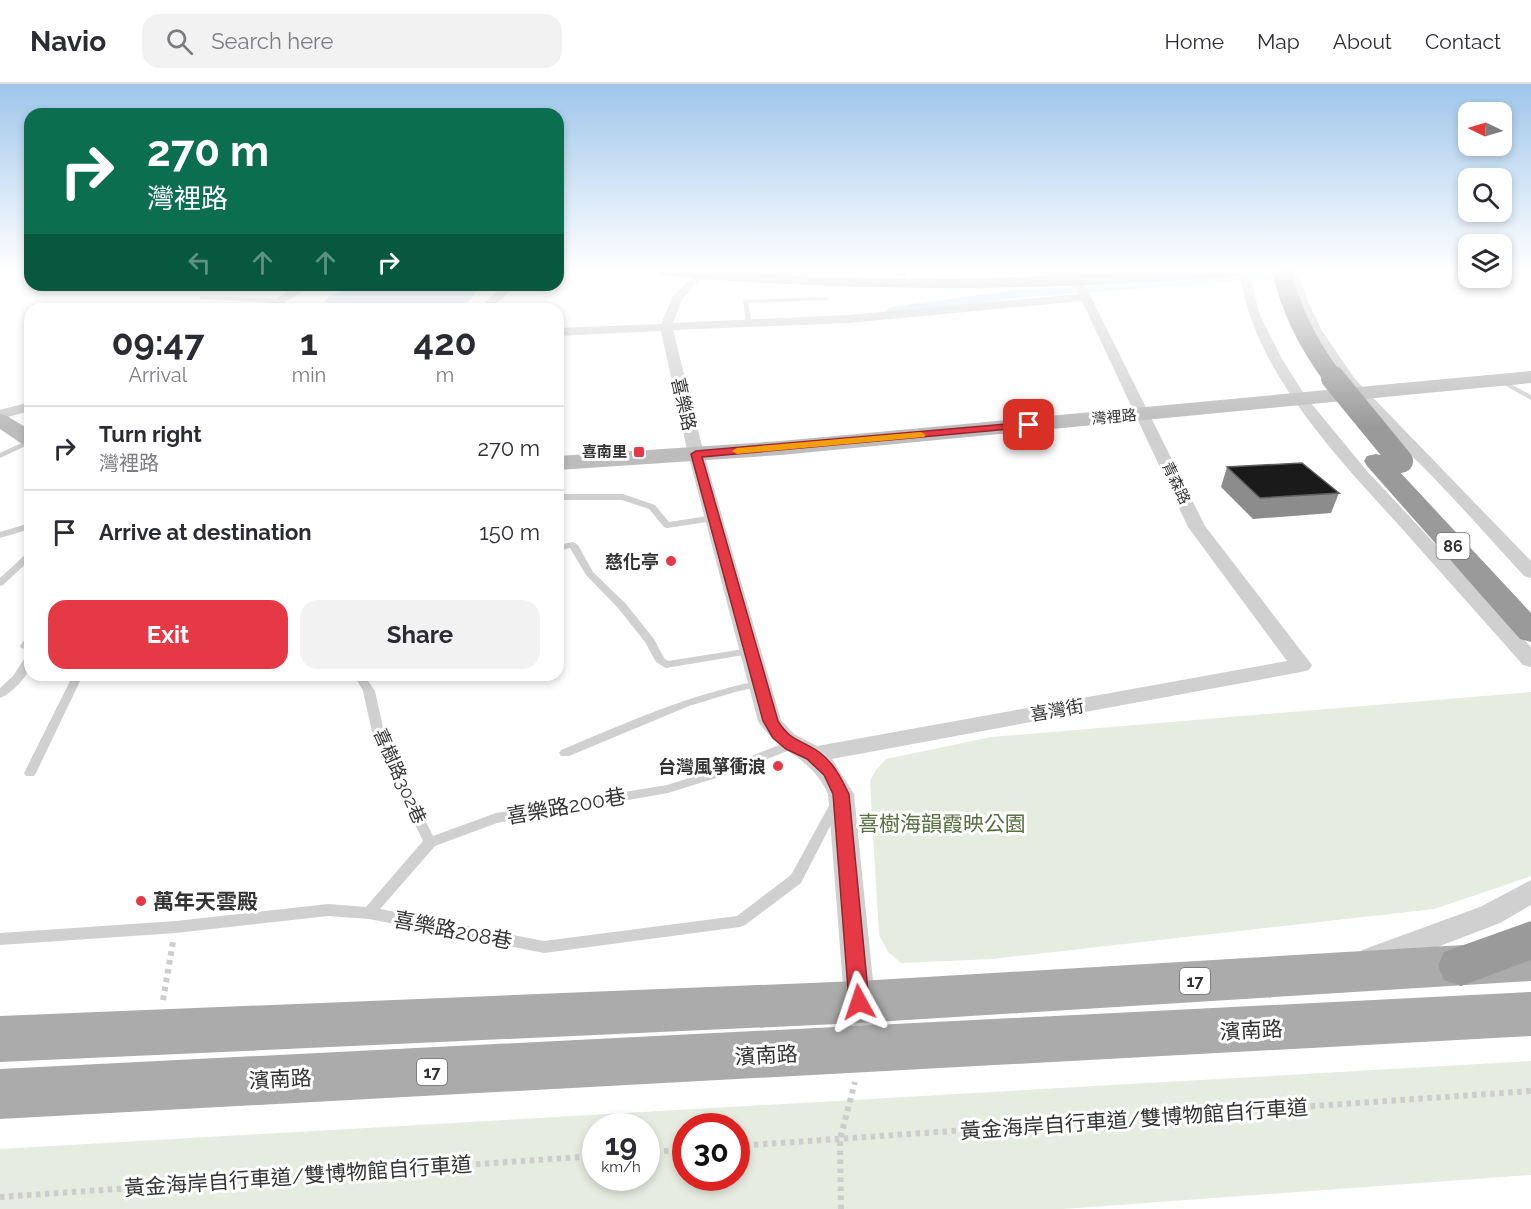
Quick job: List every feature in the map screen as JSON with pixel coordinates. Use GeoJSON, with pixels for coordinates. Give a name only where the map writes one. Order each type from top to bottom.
{"type":"FeatureCollection","features":[{"type":"Feature","properties":{"kind":"highway","name":"86"},"geometry":{"type":"LineString","coordinates":[[1280,324],[1289,345],[1318,393],[1531,598]]}},
{"type":"Feature","properties":{"kind":"highway","name":"86"},"geometry":{"type":"LineString","coordinates":[[1300,324],[1311,345],[1389,461],[1531,632]]}},
{"type":"Feature","properties":{"kind":"highway"},"geometry":{"type":"LineString","coordinates":[[1461,966],[1531,940]]}},
{"type":"Feature","properties":{"kind":"main road","name":"濱南路"},"geometry":{"type":"LineString","coordinates":[[0,1094],[861,1026],[1337,972],[1531,962]]}},
{"type":"Feature","properties":{"kind":"main road","name":"濱南路"},"geometry":{"type":"LineString","coordinates":[[0,1039],[157,1032],[861,1026],[1531,1014]]}},
{"type":"Feature","properties":{"kind":"street"},"geometry":{"type":"LineString","coordinates":[[564,332],[735,324]]}},
{"type":"Feature","properties":{"kind":"street","name":"青森路"},"geometry":{"type":"LineString","coordinates":[[1097,324],[1197,527],[1301,666]]}},
{"type":"Feature","properties":{"kind":"street"},"geometry":{"type":"LineString","coordinates":[[1258,324],[1275,359],[1301,399],[1362,474],[1531,660]]}},
{"type":"Feature","properties":{"kind":"street"},"geometry":{"type":"LineString","coordinates":[[1313,324],[1333,362],[1359,394],[1531,572]]}},
{"type":"Feature","properties":{"kind":"street","name":"喜樂路"},"geometry":{"type":"LineString","coordinates":[[666,326],[696,454],[770,721],[779,734],[830,772],[841,794],[861,1026]]}},
{"type":"Feature","properties":{"kind":"street","name":"灣裡路"},"geometry":{"type":"LineString","coordinates":[[564,463],[696,454],[1531,377]]}},
{"type":"Feature","properties":{"kind":"street"},"geometry":{"type":"LineString","coordinates":[[0,415],[24,408]]}},
{"type":"Feature","properties":{"kind":"street"},"geometry":{"type":"LineString","coordinates":[[0,420],[24,436]]}},
{"type":"Feature","properties":{"kind":"street","name":"喜灣街"},"geometry":{"type":"LineString","coordinates":[[802,750],[1301,666]]}},
{"type":"Feature","properties":{"kind":"street"},"geometry":{"type":"LineString","coordinates":[[1337,972],[1490,915],[1531,891]]}},
{"type":"Feature","properties":{"kind":"lane"},"geometry":{"type":"LineString","coordinates":[[1499,380],[1531,398]]}},
{"type":"Feature","properties":{"kind":"lane"},"geometry":{"type":"LineString","coordinates":[[0,456],[24,443]]}},
{"type":"Feature","properties":{"kind":"lane"},"geometry":{"type":"LineString","coordinates":[[564,497],[623,497],[652,507],[667,525],[714,518]]}},
{"type":"Feature","properties":{"kind":"lane"},"geometry":{"type":"LineString","coordinates":[[0,535],[24,528]]}},
{"type":"Feature","properties":{"kind":"lane"},"geometry":{"type":"LineString","coordinates":[[564,547],[573,545],[589,573],[622,606],[650,641],[660,660],[666,665],[750,651]]}},
{"type":"Feature","properties":{"kind":"lane"},"geometry":{"type":"LineString","coordinates":[[0,583],[24,561]]}},
{"type":"Feature","properties":{"kind":"lane"},"geometry":{"type":"LineString","coordinates":[[0,694],[17,678],[24,667]]}},
{"type":"Feature","properties":{"kind":"lane"},"geometry":{"type":"LineString","coordinates":[[30,773],[75,681]]}},
{"type":"Feature","properties":{"kind":"lane","name":"喜樹路302巷"},"geometry":{"type":"LineString","coordinates":[[363,681],[369,691],[381,741],[430,842]]}},
{"type":"Feature","properties":{"kind":"lane"},"geometry":{"type":"LineString","coordinates":[[564,753],[670,709],[738,688],[759,684]]}},
{"type":"Feature","properties":{"kind":"lane","name":"喜樂路200巷"},"geometry":{"type":"LineString","coordinates":[[369,913],[430,842],[495,818],[668,789],[802,750]]}},
{"type":"Feature","properties":{"kind":"lane","name":"喜樂路208巷"},"geometry":{"type":"LineString","coordinates":[[0,939],[176,927],[328,910],[369,913],[544,947],[740,921],[796,879],[841,794]]}},
{"type":"Feature","properties":{"kind":"path"},"geometry":{"type":"LineString","coordinates":[[157,1032],[176,927]]}},
{"type":"Feature","properties":{"kind":"path"},"geometry":{"type":"LineString","coordinates":[[841,1209],[840,1139],[861,1026]]}},
{"type":"Feature","properties":{"kind":"path","name":"黃金海岸自行車道/雙博物館自行車道"},"geometry":{"type":"LineString","coordinates":[[750,1145],[1531,1091]]}},
{"type":"Feature","properties":{"kind":"path","name":"黃金海岸自行車道/雙博物館自行車道"},"geometry":{"type":"LineString","coordinates":[[0,1197],[582,1157]]}},
{"type":"Feature","properties":{"kind":"green space","name":"喜樹海韻霞映公園"},"geometry":{"type":"Polygon","coordinates":[[[1531,692],[1531,875],[1529,877],[1434,909],[992,959],[901,963],[888,952],[879,935],[870,781],[886,759],[991,737],[1531,692]]]}},
{"type":"Feature","properties":{"kind":"green space"},"geometry":{"type":"Polygon","coordinates":[[[1531,1061],[1531,1175],[1063,1209],[0,1209],[0,1149],[582,1116],[582,1191],[660,1191],[660,1113],[626,1113],[1531,1061]]]}},
{"type":"Feature","properties":{"kind":"building"},"geometry":{"type":"Polygon","coordinates":[[[1302,463],[1339,493],[1260,498],[1227,467],[1302,463]]]}},
{"type":"Feature","properties":{"kind":"slow traffic"},"geometry":{"type":"LineString","coordinates":[[737,451],[921,435]]}},
{"type":"Feature","properties":{"kind":"place","name":"喜南里"},"geometry":{"type":"Point","coordinates":[639,452]}},
{"type":"Feature","properties":{"kind":"place","name":"慈化亭"},"geometry":{"type":"Point","coordinates":[671,561]}},
{"type":"Feature","properties":{"kind":"place","name":"台灣風箏衝浪"},"geometry":{"type":"Point","coordinates":[778,766]}},
{"type":"Feature","properties":{"kind":"place","name":"萬年天雲殿"},"geometry":{"type":"Point","coordinates":[141,901]}},
{"type":"Feature","properties":{"kind":"route"},"geometry":{"type":"LineString","coordinates":[[859,1002],[841,794],[830,772],[812,755],[791,745],[770,721],[696,454],[1029,425]]}}]}
